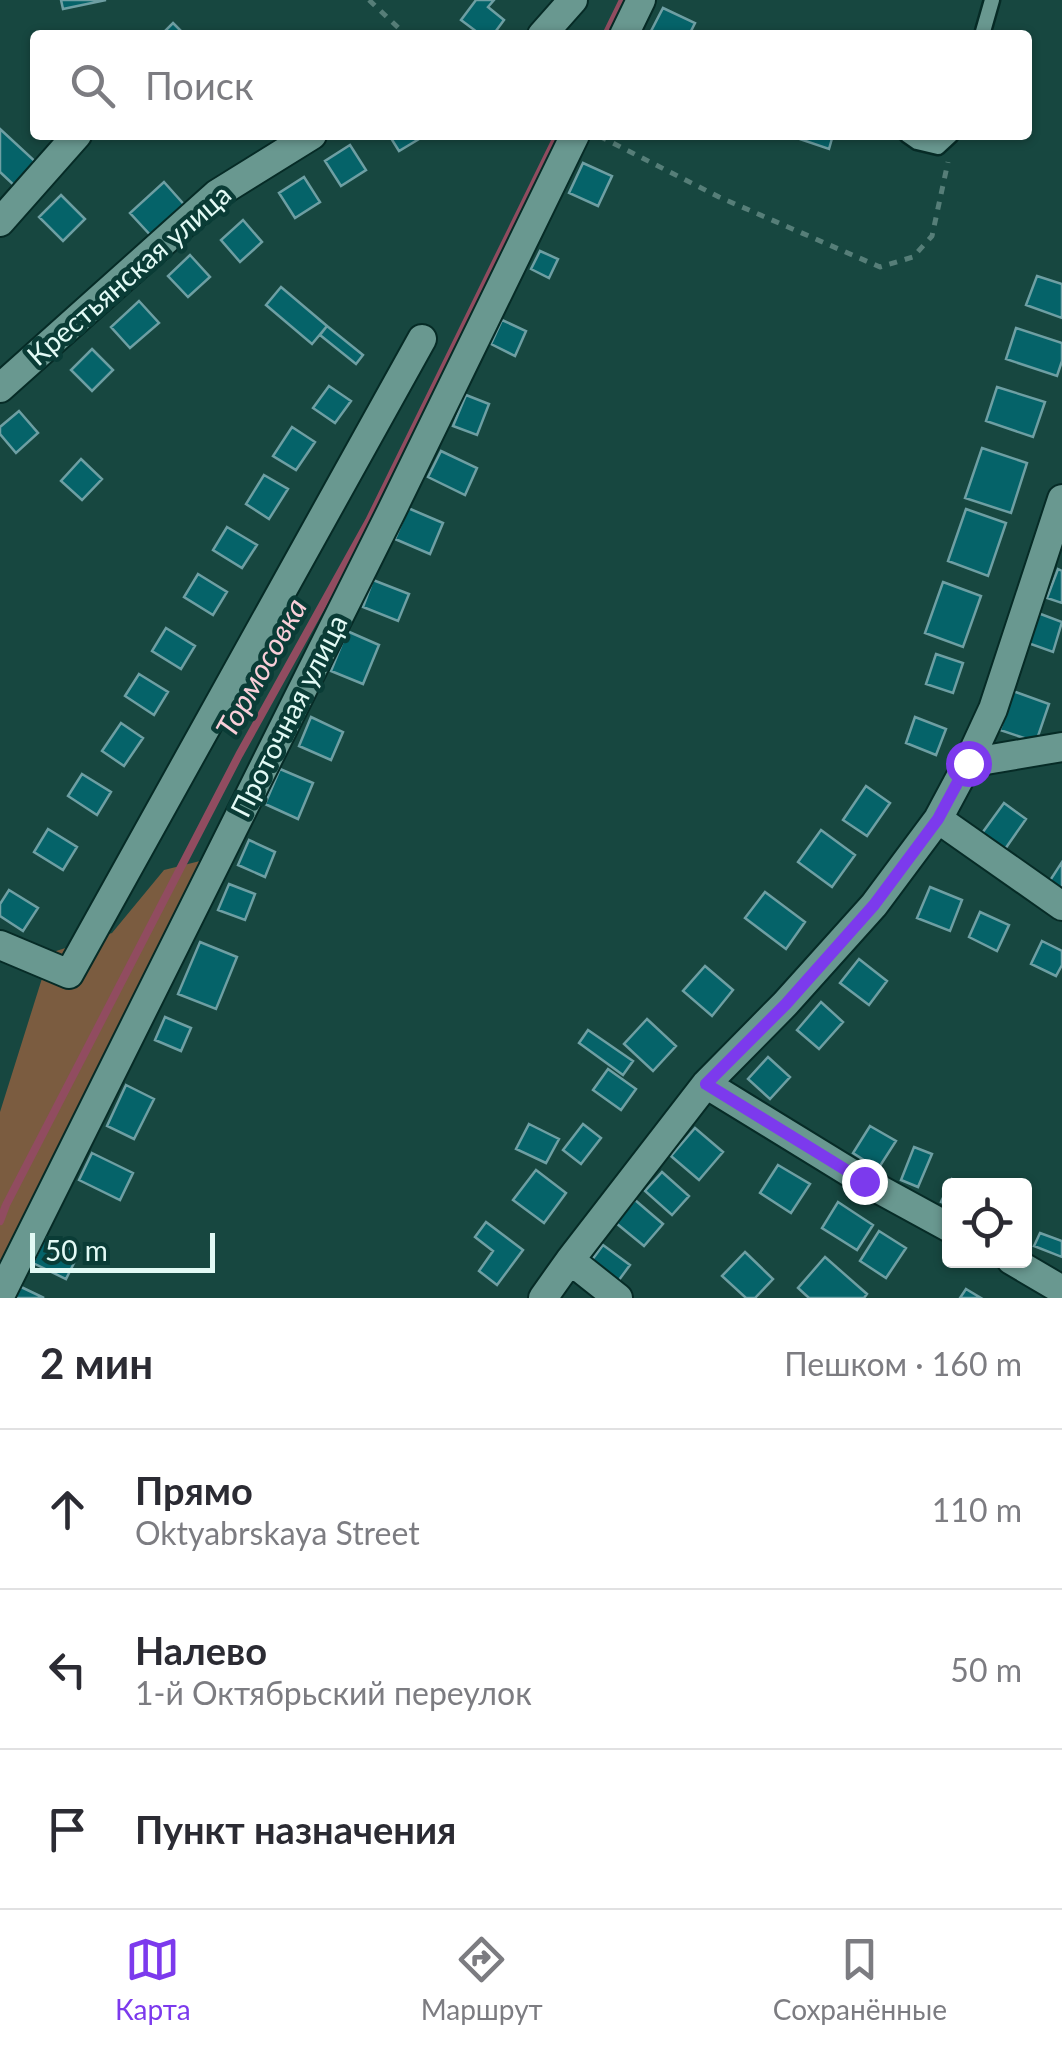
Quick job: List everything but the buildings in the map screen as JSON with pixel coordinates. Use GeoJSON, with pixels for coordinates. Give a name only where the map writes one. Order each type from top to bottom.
{"type":"FeatureCollection","features":[{"type":"Feature","properties":{"kind":"street"},"geometry":{"type":"LineString","coordinates":[[547,30],[574,0]]}},
{"type":"Feature","properties":{"kind":"street"},"geometry":{"type":"LineString","coordinates":[[626,30],[640,0]]}},
{"type":"Feature","properties":{"kind":"street"},"geometry":{"type":"LineString","coordinates":[[0,222],[74,140]]}},
{"type":"Feature","properties":{"kind":"street","name":"Крестьянская улица"},"geometry":{"type":"LineString","coordinates":[[0,388],[217,194],[304,140]]}},
{"type":"Feature","properties":{"kind":"street","name":"Проточная улица"},"geometry":{"type":"LineString","coordinates":[[0,1296],[573,140]]}},
{"type":"Feature","properties":{"kind":"street"},"geometry":{"type":"LineString","coordinates":[[0,945],[69,974],[422,339]]}},
{"type":"Feature","properties":{"kind":"street"},"geometry":{"type":"LineString","coordinates":[[543,1298],[706,1084],[786,1004],[874,905],[938,819],[992,709],[1062,499]]}},
{"type":"Feature","properties":{"kind":"street"},"geometry":{"type":"LineString","coordinates":[[968,763],[1062,747]]}},
{"type":"Feature","properties":{"kind":"street"},"geometry":{"type":"LineString","coordinates":[[938,819],[1062,906]]}},
{"type":"Feature","properties":{"kind":"street"},"geometry":{"type":"LineString","coordinates":[[706,1084],[864,1181],[942,1224]]}},
{"type":"Feature","properties":{"kind":"street"},"geometry":{"type":"LineString","coordinates":[[570,1260],[618,1298]]}},
{"type":"Feature","properties":{"kind":"street"},"geometry":{"type":"LineString","coordinates":[[1024,1268],[1062,1290]]}},
{"type":"Feature","properties":{"kind":"lane"},"geometry":{"type":"LineString","coordinates":[[983,30],[992,0]]}},
{"type":"Feature","properties":{"kind":"lane"},"geometry":{"type":"LineString","coordinates":[[914,140],[938,147],[946,140]]}},
{"type":"Feature","properties":{"kind":"path"},"geometry":{"type":"LineString","coordinates":[[369,0],[401,30]]}},
{"type":"Feature","properties":{"kind":"path"},"geometry":{"type":"LineString","coordinates":[[607,140],[719,197],[880,267],[913,257],[932,236],[951,152]]}},
{"type":"Feature","properties":{"kind":"shaded area"},"geometry":{"type":"Polygon","coordinates":[[[208,859],[125,1029],[50,1161],[0,1273],[0,1112],[50,953],[112,933],[164,870],[208,859]]]}},
{"type":"Feature","properties":{"kind":"waterway","name":"Тормосовка"},"geometry":{"type":"LineString","coordinates":[[608,30],[623,0]]}},
{"type":"Feature","properties":{"kind":"waterway","name":"Тормосовка"},"geometry":{"type":"LineString","coordinates":[[0,1221],[239,755],[369,521],[556,140]]}},
{"type":"Feature","properties":{"kind":"route"},"geometry":{"type":"LineString","coordinates":[[864,1181],[706,1084],[786,1004],[874,905],[938,819],[968,763]]}}]}
